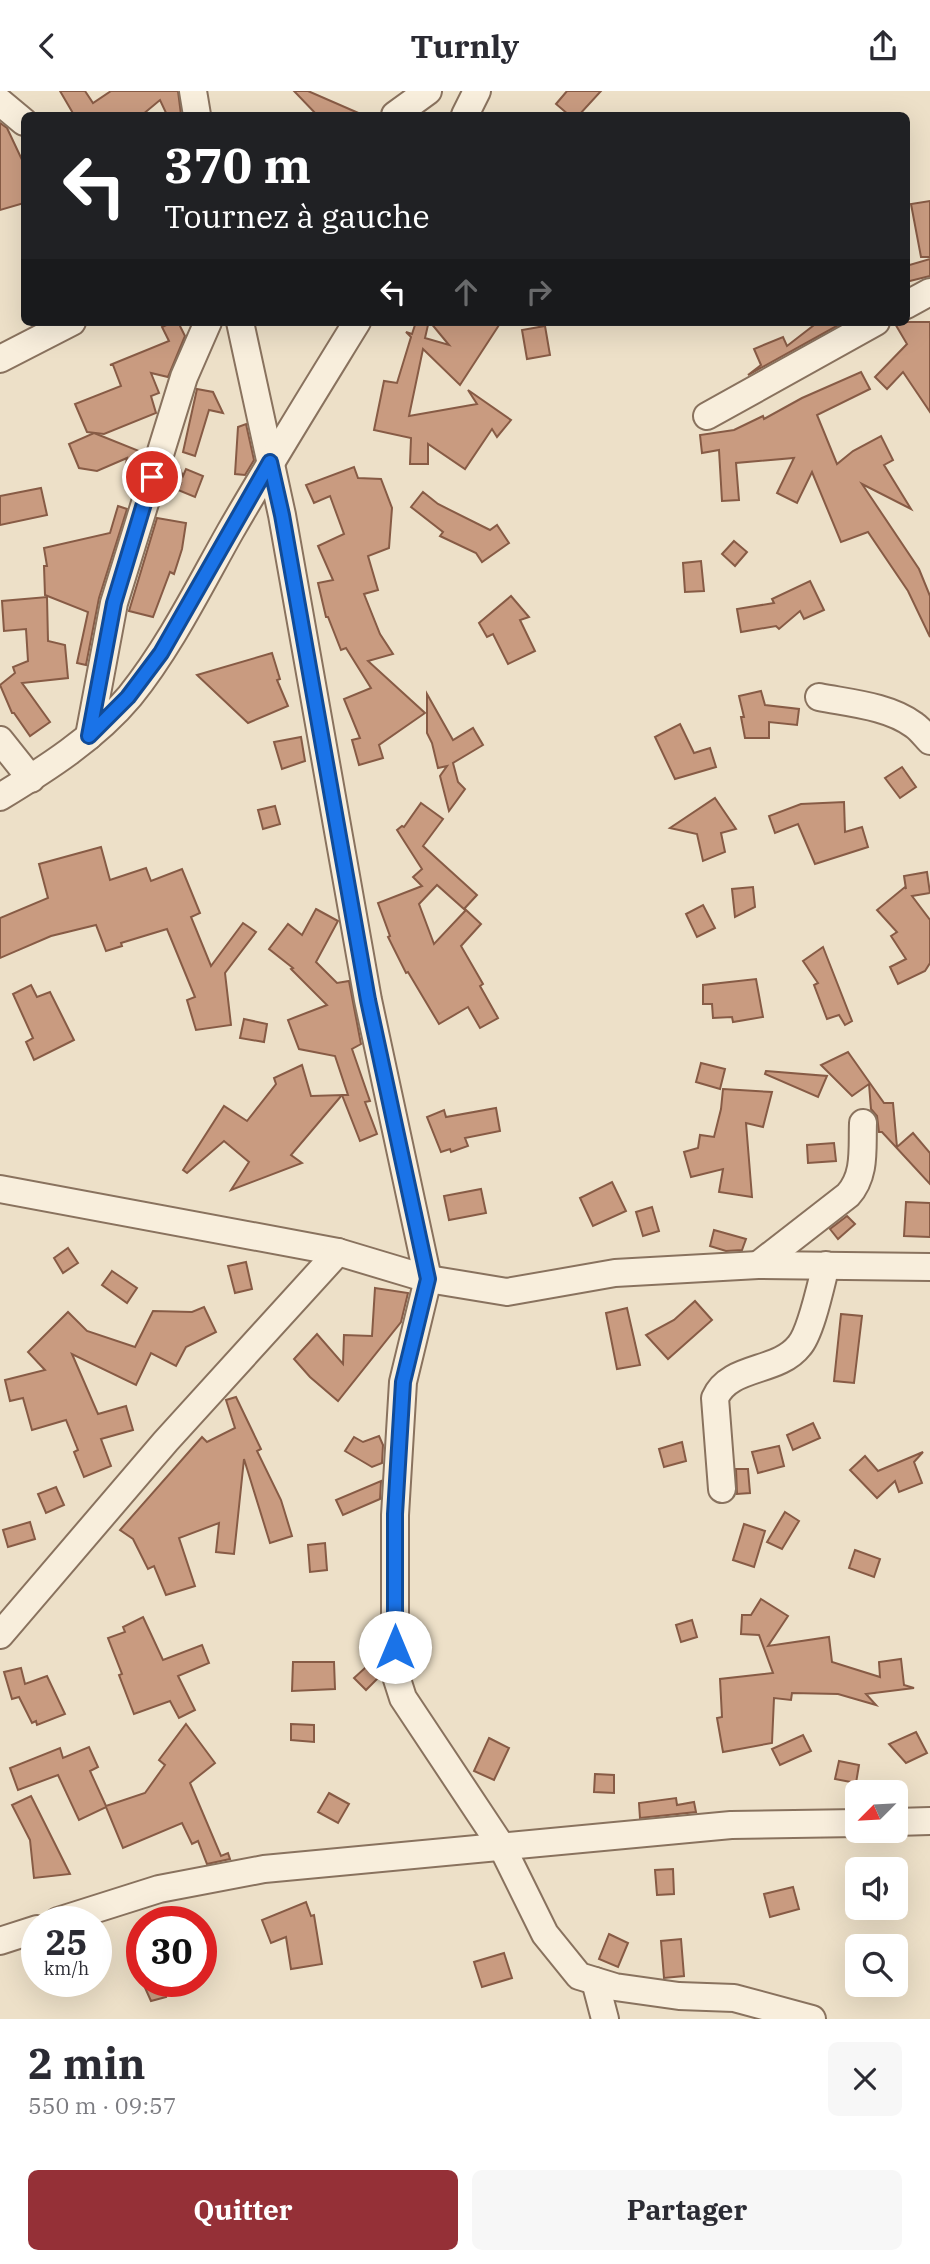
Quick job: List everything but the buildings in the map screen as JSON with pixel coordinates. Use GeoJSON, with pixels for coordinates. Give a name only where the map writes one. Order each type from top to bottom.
{"type":"FeatureCollection","features":[{"type":"Feature","properties":{"kind":"street"},"geometry":{"type":"LineString","coordinates":[[192,91],[196,112]]}},
{"type":"Feature","properties":{"kind":"street"},"geometry":{"type":"LineString","coordinates":[[399,112],[428,91]]}},
{"type":"Feature","properties":{"kind":"street"},"geometry":{"type":"LineString","coordinates":[[466,112],[477,91]]}},
{"type":"Feature","properties":{"kind":"street"},"geometry":{"type":"LineString","coordinates":[[0,102],[21,120]]}},
{"type":"Feature","properties":{"kind":"street"},"geometry":{"type":"LineString","coordinates":[[910,303],[930,292]]}},
{"type":"Feature","properties":{"kind":"street"},"geometry":{"type":"LineString","coordinates":[[0,359],[64,326]]}},
{"type":"Feature","properties":{"kind":"street"},"geometry":{"type":"LineString","coordinates":[[89,736],[114,603],[184,377],[206,326]]}},
{"type":"Feature","properties":{"kind":"street"},"geometry":{"type":"LineString","coordinates":[[241,326],[270,462],[368,1000],[428,1279],[403,1382],[395,1514],[395,1673],[403,1698],[502,1847],[545,1934],[579,1976],[615,1987],[679,1996],[734,1997],[812,2019]]}},
{"type":"Feature","properties":{"kind":"street"},"geometry":{"type":"LineString","coordinates":[[0,797],[31,779],[89,736],[128,697],[161,653],[270,462],[355,326]]}},
{"type":"Feature","properties":{"kind":"street"},"geometry":{"type":"LineString","coordinates":[[707,416],[869,326]]}},
{"type":"Feature","properties":{"kind":"street"},"geometry":{"type":"LineString","coordinates":[[819,697],[867,706],[890,714],[914,724],[930,741]]}},
{"type":"Feature","properties":{"kind":"street"},"geometry":{"type":"LineString","coordinates":[[0,740],[31,779]]}},
{"type":"Feature","properties":{"kind":"street"},"geometry":{"type":"LineString","coordinates":[[758,1265],[848,1195],[858,1184],[862,1171],[863,1123]]}},
{"type":"Feature","properties":{"kind":"street"},"geometry":{"type":"LineString","coordinates":[[0,1189],[338,1252],[428,1279],[507,1292],[615,1273],[758,1265],[930,1267]]}},
{"type":"Feature","properties":{"kind":"street"},"geometry":{"type":"LineString","coordinates":[[0,1635],[166,1441],[338,1252]]}},
{"type":"Feature","properties":{"kind":"street"},"geometry":{"type":"LineString","coordinates":[[722,1489],[715,1398],[719,1389],[728,1381],[788,1358],[802,1344],[826,1265]]}},
{"type":"Feature","properties":{"kind":"street"},"geometry":{"type":"LineString","coordinates":[[908,1822],[930,1821]]}},
{"type":"Feature","properties":{"kind":"street"},"geometry":{"type":"LineString","coordinates":[[105,1906],[159,1889],[264,1869],[731,1825],[845,1823]]}},
{"type":"Feature","properties":{"kind":"street"},"geometry":{"type":"LineString","coordinates":[[0,1941],[21,1934]]}},
{"type":"Feature","properties":{"kind":"street"},"geometry":{"type":"LineString","coordinates":[[595,1981],[605,2019]]}},
{"type":"Feature","properties":{"kind":"route"},"geometry":{"type":"LineString","coordinates":[[152,477],[114,603],[89,736],[128,697],[161,653],[270,462],[282,515],[368,1000],[428,1279],[403,1382],[395,1514],[395,1647]]}}]}
